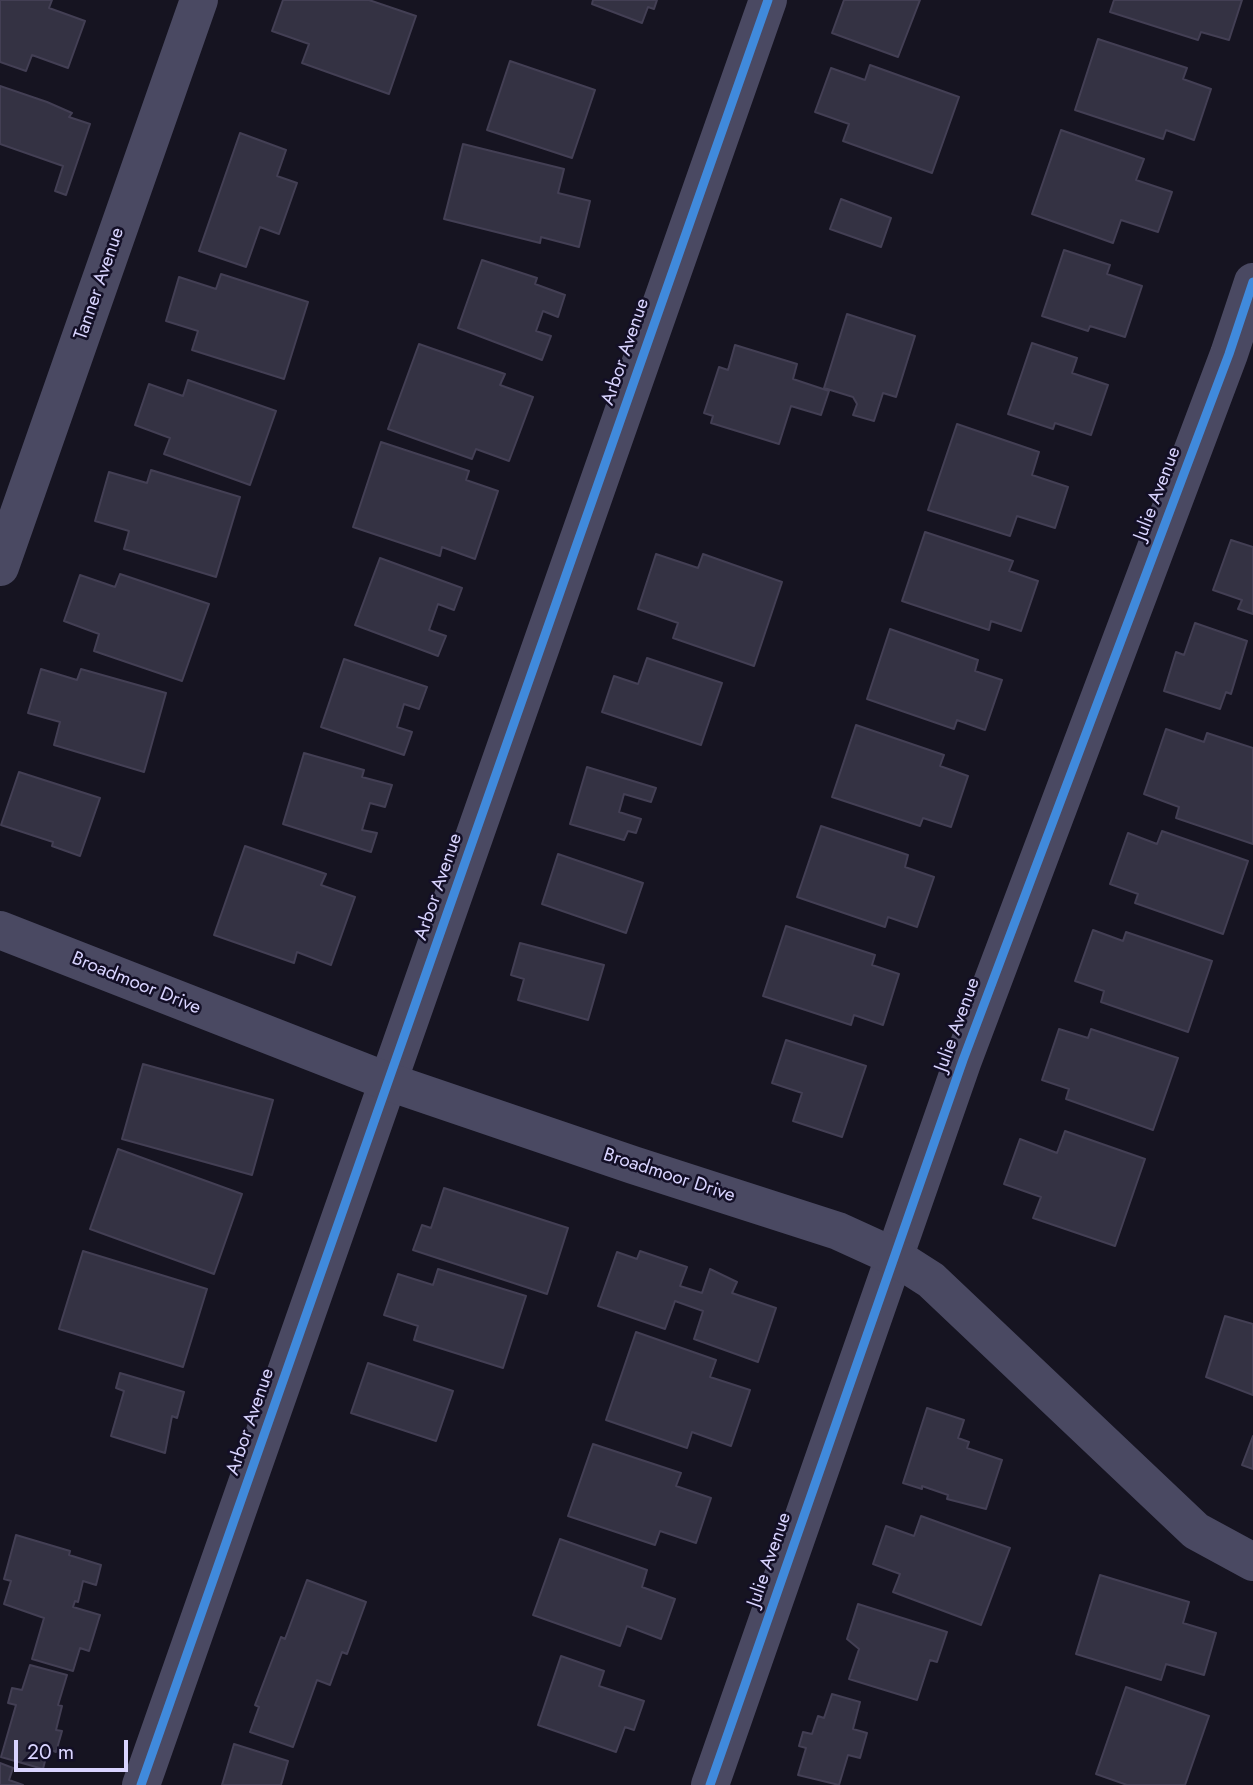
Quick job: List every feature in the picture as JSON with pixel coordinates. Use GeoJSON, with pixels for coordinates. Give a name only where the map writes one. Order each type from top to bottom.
{"type":"FeatureCollection","features":[{"type":"Feature","properties":{"kind":"street","name":"Tanner Avenue"},"geometry":{"type":"LineString","coordinates":[[0,567],[199,0]]}},
{"type":"Feature","properties":{"kind":"street","name":"Arbor Avenue"},"geometry":{"type":"LineString","coordinates":[[141,1785],[768,0]]}},
{"type":"Feature","properties":{"kind":"street","name":"Julie Avenue"},"geometry":{"type":"LineString","coordinates":[[709,1785],[964,1060],[1229,354],[1253,282]]}},
{"type":"Feature","properties":{"kind":"street","name":"Broadmoor Drive"},"geometry":{"type":"LineString","coordinates":[[0,930],[389,1082],[838,1231],[895,1257],[931,1280],[1196,1531],[1253,1562]]}},
{"type":"Feature","properties":{"kind":"building"},"geometry":{"type":"Polygon","coordinates":[[[0,0],[52,0],[49,8],[85,21],[68,68],[32,55],[26,71],[0,62],[0,0]]]}},
{"type":"Feature","properties":{"kind":"building"},"geometry":{"type":"Polygon","coordinates":[[[283,0],[369,0],[416,16],[389,94],[302,63],[309,44],[272,31],[283,0]]]}},
{"type":"Feature","properties":{"kind":"building"},"geometry":{"type":"Polygon","coordinates":[[[593,0],[657,0],[654,9],[648,7],[642,23],[592,4],[593,0]]]}},
{"type":"Feature","properties":{"kind":"building"},"geometry":{"type":"Polygon","coordinates":[[[844,0],[920,0],[898,57],[832,33],[844,0]]]}},
{"type":"Feature","properties":{"kind":"building"},"geometry":{"type":"Polygon","coordinates":[[[1114,0],[1242,0],[1229,40],[1201,32],[1198,40],[1110,12],[1114,0]]]}},
{"type":"Feature","properties":{"kind":"building"},"geometry":{"type":"Polygon","coordinates":[[[1098,39],[1187,68],[1183,79],[1211,89],[1194,140],[1166,130],[1163,139],[1075,110],[1098,39]]]}},
{"type":"Feature","properties":{"kind":"building"},"geometry":{"type":"Polygon","coordinates":[[[510,61],[595,90],[572,158],[487,130],[510,61]]]}},
{"type":"Feature","properties":{"kind":"building"},"geometry":{"type":"Polygon","coordinates":[[[870,65],[959,97],[932,173],[843,141],[849,124],[815,112],[831,68],[865,80],[870,65]]]}},
{"type":"Feature","properties":{"kind":"building"},"geometry":{"type":"Polygon","coordinates":[[[0,86],[47,102],[72,113],[69,117],[90,124],[66,195],[55,191],[63,166],[0,144],[0,86]]]}},
{"type":"Feature","properties":{"kind":"building"},"geometry":{"type":"Polygon","coordinates":[[[1061,130],[1144,159],[1136,180],[1172,192],[1158,232],[1121,220],[1113,243],[1032,214],[1061,130]]]}},
{"type":"Feature","properties":{"kind":"building"},"geometry":{"type":"Polygon","coordinates":[[[240,133],[286,150],[277,176],[297,183],[279,234],[260,227],[246,267],[199,251],[240,133]]]}},
{"type":"Feature","properties":{"kind":"building"},"geometry":{"type":"Polygon","coordinates":[[[463,144],[564,169],[558,193],[590,201],[579,247],[541,237],[540,243],[444,219],[463,144]]]}},
{"type":"Feature","properties":{"kind":"building"},"geometry":{"type":"Polygon","coordinates":[[[841,199],[891,218],[881,247],[830,229],[841,199]]]}},
{"type":"Feature","properties":{"kind":"building"},"geometry":{"type":"Polygon","coordinates":[[[1064,250],[1110,265],[1107,274],[1142,286],[1125,337],[1090,326],[1088,331],[1042,316],[1064,250]]]}},
{"type":"Feature","properties":{"kind":"building"},"geometry":{"type":"Polygon","coordinates":[[[482,260],[537,278],[535,284],[565,295],[558,317],[543,311],[536,331],[551,336],[542,360],[458,328],[482,260]]]}},
{"type":"Feature","properties":{"kind":"building"},"geometry":{"type":"Polygon","coordinates":[[[221,274],[308,302],[284,379],[192,350],[198,331],[166,321],[179,277],[216,289],[221,274]]]}},
{"type":"Feature","properties":{"kind":"building"},"geometry":{"type":"Polygon","coordinates":[[[847,314],[915,336],[896,397],[883,393],[874,421],[853,415],[857,404],[853,397],[824,388],[847,314]]]}},
{"type":"Feature","properties":{"kind":"building"},"geometry":{"type":"Polygon","coordinates":[[[1032,343],[1077,358],[1072,373],[1108,385],[1091,435],[1055,423],[1053,429],[1008,414],[1032,343]]]}},
{"type":"Feature","properties":{"kind":"building"},"geometry":{"type":"Polygon","coordinates":[[[419,344],[505,374],[500,385],[533,397],[509,461],[476,449],[472,459],[388,429],[419,344]]]}},
{"type":"Feature","properties":{"kind":"building"},"geometry":{"type":"Polygon","coordinates":[[[735,345],[797,364],[793,379],[829,391],[821,415],[791,406],[779,444],[711,423],[713,416],[704,413],[719,367],[728,370],[735,345]]]}},
{"type":"Feature","properties":{"kind":"building"},"geometry":{"type":"Polygon","coordinates":[[[188,380],[276,411],[250,485],[164,454],[170,438],[135,425],[149,384],[183,396],[188,380]]]}},
{"type":"Feature","properties":{"kind":"building"},"geometry":{"type":"Polygon","coordinates":[[[957,424],[1039,452],[1032,475],[1068,487],[1055,528],[1017,516],[1010,536],[928,510],[957,424]]]}},
{"type":"Feature","properties":{"kind":"building"},"geometry":{"type":"Polygon","coordinates":[[[381,442],[469,471],[466,480],[498,491],[475,559],[442,547],[440,556],[353,527],[381,442]]]}},
{"type":"Feature","properties":{"kind":"building"},"geometry":{"type":"Polygon","coordinates":[[[151,470],[240,497],[216,577],[124,549],[129,531],[95,521],[109,472],[147,483],[151,470]]]}},
{"type":"Feature","properties":{"kind":"building"},"geometry":{"type":"Polygon","coordinates":[[[925,532],[1013,561],[1009,571],[1038,581],[1021,631],[991,621],[989,630],[902,601],[925,532]]]}},
{"type":"Feature","properties":{"kind":"building"},"geometry":{"type":"Polygon","coordinates":[[[1231,540],[1253,547],[1253,614],[1238,609],[1242,600],[1213,590],[1231,540]]]}},
{"type":"Feature","properties":{"kind":"building"},"geometry":{"type":"Polygon","coordinates":[[[656,554],[698,568],[703,554],[782,582],[754,666],[673,638],[678,623],[638,609],[656,554]]]}},
{"type":"Feature","properties":{"kind":"building"},"geometry":{"type":"Polygon","coordinates":[[[380,558],[462,588],[454,610],[438,604],[429,630],[446,636],[438,656],[355,625],[380,558]]]}},
{"type":"Feature","properties":{"kind":"building"},"geometry":{"type":"Polygon","coordinates":[[[120,574],[209,604],[182,681],[94,651],[99,634],[64,621],[80,575],[115,587],[120,574]]]}},
{"type":"Feature","properties":{"kind":"building"},"geometry":{"type":"Polygon","coordinates":[[[1195,623],[1247,641],[1231,694],[1226,692],[1220,709],[1164,691],[1176,652],[1184,655],[1195,623]]]}},
{"type":"Feature","properties":{"kind":"building"},"geometry":{"type":"Polygon","coordinates":[[[890,629],[978,660],[975,671],[1002,680],[985,730],[957,720],[954,729],[867,699],[890,629]]]}},
{"type":"Feature","properties":{"kind":"building"},"geometry":{"type":"Polygon","coordinates":[[[647,658],[722,683],[701,745],[602,712],[614,676],[638,684],[647,658]]]}},
{"type":"Feature","properties":{"kind":"building"},"geometry":{"type":"Polygon","coordinates":[[[344,659],[427,687],[419,709],[404,704],[397,727],[412,732],[404,755],[321,727],[344,659]]]}},
{"type":"Feature","properties":{"kind":"building"},"geometry":{"type":"Polygon","coordinates":[[[41,669],[77,680],[81,669],[166,693],[144,772],[54,745],[60,722],[28,713],[41,669]]]}},
{"type":"Feature","properties":{"kind":"building"},"geometry":{"type":"Polygon","coordinates":[[[856,725],[944,755],[940,766],[968,776],[951,827],[923,818],[920,826],[832,797],[856,725]]]}},
{"type":"Feature","properties":{"kind":"building"},"geometry":{"type":"Polygon","coordinates":[[[1166,729],[1204,742],[1207,733],[1253,748],[1253,844],[1176,818],[1179,807],[1144,794],[1166,729]]]}},
{"type":"Feature","properties":{"kind":"building"},"geometry":{"type":"Polygon","coordinates":[[[304,753],[364,770],[362,777],[392,785],[385,807],[370,803],[362,830],[377,833],[371,852],[283,824],[304,753]]]}},
{"type":"Feature","properties":{"kind":"building"},"geometry":{"type":"Polygon","coordinates":[[[587,767],[656,788],[651,802],[624,794],[619,812],[641,819],[636,833],[628,831],[624,840],[570,824],[587,767]]]}},
{"type":"Feature","properties":{"kind":"building"},"geometry":{"type":"Polygon","coordinates":[[[19,772],[100,798],[80,856],[52,846],[53,842],[1,825],[19,772]]]}},
{"type":"Feature","properties":{"kind":"building"},"geometry":{"type":"Polygon","coordinates":[[[821,826],[908,855],[905,867],[934,877],[917,927],[888,917],[885,927],[797,897],[821,826]]]}},
{"type":"Feature","properties":{"kind":"building"},"geometry":{"type":"Polygon","coordinates":[[[1162,831],[1248,861],[1223,934],[1135,903],[1138,894],[1110,884],[1128,833],[1157,844],[1162,831]]]}},
{"type":"Feature","properties":{"kind":"building"},"geometry":{"type":"Polygon","coordinates":[[[245,846],[326,874],[321,885],[355,897],[331,965],[297,952],[294,963],[214,935],[245,846]]]}},
{"type":"Feature","properties":{"kind":"building"},"geometry":{"type":"Polygon","coordinates":[[[558,854],[643,883],[626,933],[542,904],[558,854]]]}},
{"type":"Feature","properties":{"kind":"building"},"geometry":{"type":"Polygon","coordinates":[[[786,926],[875,955],[872,965],[899,974],[883,1025],[854,1015],[851,1025],[763,996],[786,926]]]}},
{"type":"Feature","properties":{"kind":"building"},"geometry":{"type":"Polygon","coordinates":[[[1093,930],[1123,941],[1126,932],[1212,961],[1188,1032],[1101,1002],[1104,991],[1075,981],[1093,930]]]}},
{"type":"Feature","properties":{"kind":"building"},"geometry":{"type":"Polygon","coordinates":[[[520,943],[604,965],[588,1020],[518,1000],[524,979],[511,975],[520,943]]]}},
{"type":"Feature","properties":{"kind":"building"},"geometry":{"type":"Polygon","coordinates":[[[1059,1029],[1088,1038],[1091,1029],[1178,1058],[1153,1130],[1066,1099],[1069,1089],[1042,1080],[1059,1029]]]}},
{"type":"Feature","properties":{"kind":"building"},"geometry":{"type":"Polygon","coordinates":[[[786,1040],[866,1066],[842,1137],[793,1121],[802,1093],[772,1083],[786,1040]]]}},
{"type":"Feature","properties":{"kind":"building"},"geometry":{"type":"Polygon","coordinates":[[[143,1064],[273,1100],[252,1175],[122,1139],[143,1064]]]}},
{"type":"Feature","properties":{"kind":"building"},"geometry":{"type":"Polygon","coordinates":[[[1065,1131],[1145,1159],[1115,1246],[1033,1218],[1041,1197],[1004,1184],[1020,1139],[1057,1153],[1065,1131]]]}},
{"type":"Feature","properties":{"kind":"building"},"geometry":{"type":"Polygon","coordinates":[[[118,1149],[242,1194],[214,1274],[90,1229],[118,1149]]]}},
{"type":"Feature","properties":{"kind":"building"},"geometry":{"type":"Polygon","coordinates":[[[444,1188],[568,1228],[547,1294],[413,1250],[422,1225],[431,1228],[444,1188]]]}},
{"type":"Feature","properties":{"kind":"building"},"geometry":{"type":"Polygon","coordinates":[[[83,1251],[207,1289],[183,1367],[59,1329],[83,1251]]]}},
{"type":"Feature","properties":{"kind":"building"},"geometry":{"type":"Polygon","coordinates":[[[640,1251],[687,1267],[680,1286],[702,1293],[710,1269],[737,1282],[732,1293],[776,1308],[758,1362],[694,1339],[703,1311],[675,1301],[665,1329],[598,1306],[617,1252],[637,1259],[640,1251]]]}},
{"type":"Feature","properties":{"kind":"building"},"geometry":{"type":"Polygon","coordinates":[[[438,1269],[526,1296],[503,1368],[414,1340],[418,1326],[384,1315],[398,1274],[433,1285],[438,1269]]]}},
{"type":"Feature","properties":{"kind":"building"},"geometry":{"type":"Polygon","coordinates":[[[1225,1316],[1253,1324],[1253,1395],[1206,1377],[1225,1316]]]}},
{"type":"Feature","properties":{"kind":"building"},"geometry":{"type":"Polygon","coordinates":[[[636,1332],[716,1360],[710,1377],[750,1390],[731,1446],[692,1432],[687,1448],[606,1420],[636,1332]]]}},
{"type":"Feature","properties":{"kind":"building"},"geometry":{"type":"Polygon","coordinates":[[[368,1363],[453,1391],[436,1441],[351,1413],[368,1363]]]}},
{"type":"Feature","properties":{"kind":"building"},"geometry":{"type":"Polygon","coordinates":[[[120,1373],[184,1392],[177,1418],[172,1416],[165,1453],[111,1436],[124,1391],[116,1388],[120,1373]]]}},
{"type":"Feature","properties":{"kind":"building"},"geometry":{"type":"Polygon","coordinates":[[[927,1408],[964,1420],[958,1438],[969,1442],[967,1448],[1002,1460],[986,1509],[947,1499],[948,1495],[922,1486],[922,1489],[903,1483],[927,1408]]]}},
{"type":"Feature","properties":{"kind":"building"},"geometry":{"type":"Polygon","coordinates":[[[1253,1436],[1253,1469],[1242,1465],[1253,1436]]]}},
{"type":"Feature","properties":{"kind":"building"},"geometry":{"type":"Polygon","coordinates":[[[593,1444],[681,1473],[676,1486],[711,1498],[696,1543],[660,1531],[655,1545],[568,1516],[593,1444]]]}},
{"type":"Feature","properties":{"kind":"building"},"geometry":{"type":"Polygon","coordinates":[[[921,1516],[1010,1548],[981,1625],[893,1592],[900,1574],[873,1564],[886,1526],[914,1536],[921,1516]]]}},
{"type":"Feature","properties":{"kind":"building"},"geometry":{"type":"Polygon","coordinates":[[[16,1535],[70,1551],[69,1555],[101,1565],[96,1585],[83,1581],[78,1602],[75,1601],[73,1607],[100,1615],[89,1651],[80,1648],[73,1671],[32,1659],[44,1618],[4,1604],[11,1581],[4,1579],[16,1535]]]}},
{"type":"Feature","properties":{"kind":"building"},"geometry":{"type":"Polygon","coordinates":[[[560,1539],[647,1570],[642,1587],[675,1599],[661,1639],[627,1626],[620,1646],[533,1615],[560,1539]]]}},
{"type":"Feature","properties":{"kind":"building"},"geometry":{"type":"Polygon","coordinates":[[[1100,1575],[1189,1602],[1183,1623],[1216,1633],[1204,1675],[1166,1664],[1161,1680],[1076,1654],[1100,1575]]]}},
{"type":"Feature","properties":{"kind":"building"},"geometry":{"type":"Polygon","coordinates":[[[307,1580],[366,1602],[347,1654],[342,1652],[330,1685],[317,1680],[293,1747],[250,1732],[259,1707],[255,1705],[281,1637],[285,1639],[307,1580]]]}},
{"type":"Feature","properties":{"kind":"building"},"geometry":{"type":"Polygon","coordinates":[[[858,1604],[947,1632],[937,1662],[930,1660],[917,1700],[849,1679],[859,1649],[847,1639],[858,1604]]]}},
{"type":"Feature","properties":{"kind":"building"},"geometry":{"type":"Polygon","coordinates":[[[561,1656],[604,1671],[599,1686],[644,1701],[634,1730],[625,1727],[616,1752],[538,1725],[561,1656]]]}},
{"type":"Feature","properties":{"kind":"building"},"geometry":{"type":"Polygon","coordinates":[[[30,1665],[67,1675],[58,1705],[62,1706],[56,1730],[62,1731],[56,1752],[48,1749],[43,1769],[1,1757],[16,1705],[8,1703],[12,1688],[22,1690],[30,1665]]]}},
{"type":"Feature","properties":{"kind":"building"},"geometry":{"type":"Polygon","coordinates":[[[1126,1687],[1209,1716],[1185,1785],[1127,1785],[1096,1774],[1126,1687]]]}},
{"type":"Feature","properties":{"kind":"building"},"geometry":{"type":"Polygon","coordinates":[[[832,1694],[860,1702],[853,1729],[867,1733],[860,1758],[848,1755],[839,1785],[798,1775],[806,1748],[799,1746],[803,1732],[812,1734],[818,1716],[824,1718],[832,1694]]]}},
{"type":"Feature","properties":{"kind":"building"},"geometry":{"type":"Polygon","coordinates":[[[234,1744],[288,1761],[281,1785],[222,1785],[234,1744]]]}},
{"type":"Feature","properties":{"kind":"building"},"geometry":{"type":"Polygon","coordinates":[[[0,1763],[13,1768],[9,1780],[23,1785],[0,1785],[0,1763]]]}},
{"type":"Feature","properties":{"kind":"cycle path"},"geometry":{"type":"LineString","coordinates":[[141,1785],[768,0]]}},
{"type":"Feature","properties":{"kind":"cycle path"},"geometry":{"type":"LineString","coordinates":[[710,1785],[963,1060],[1229,354],[1253,282]]}}]}
